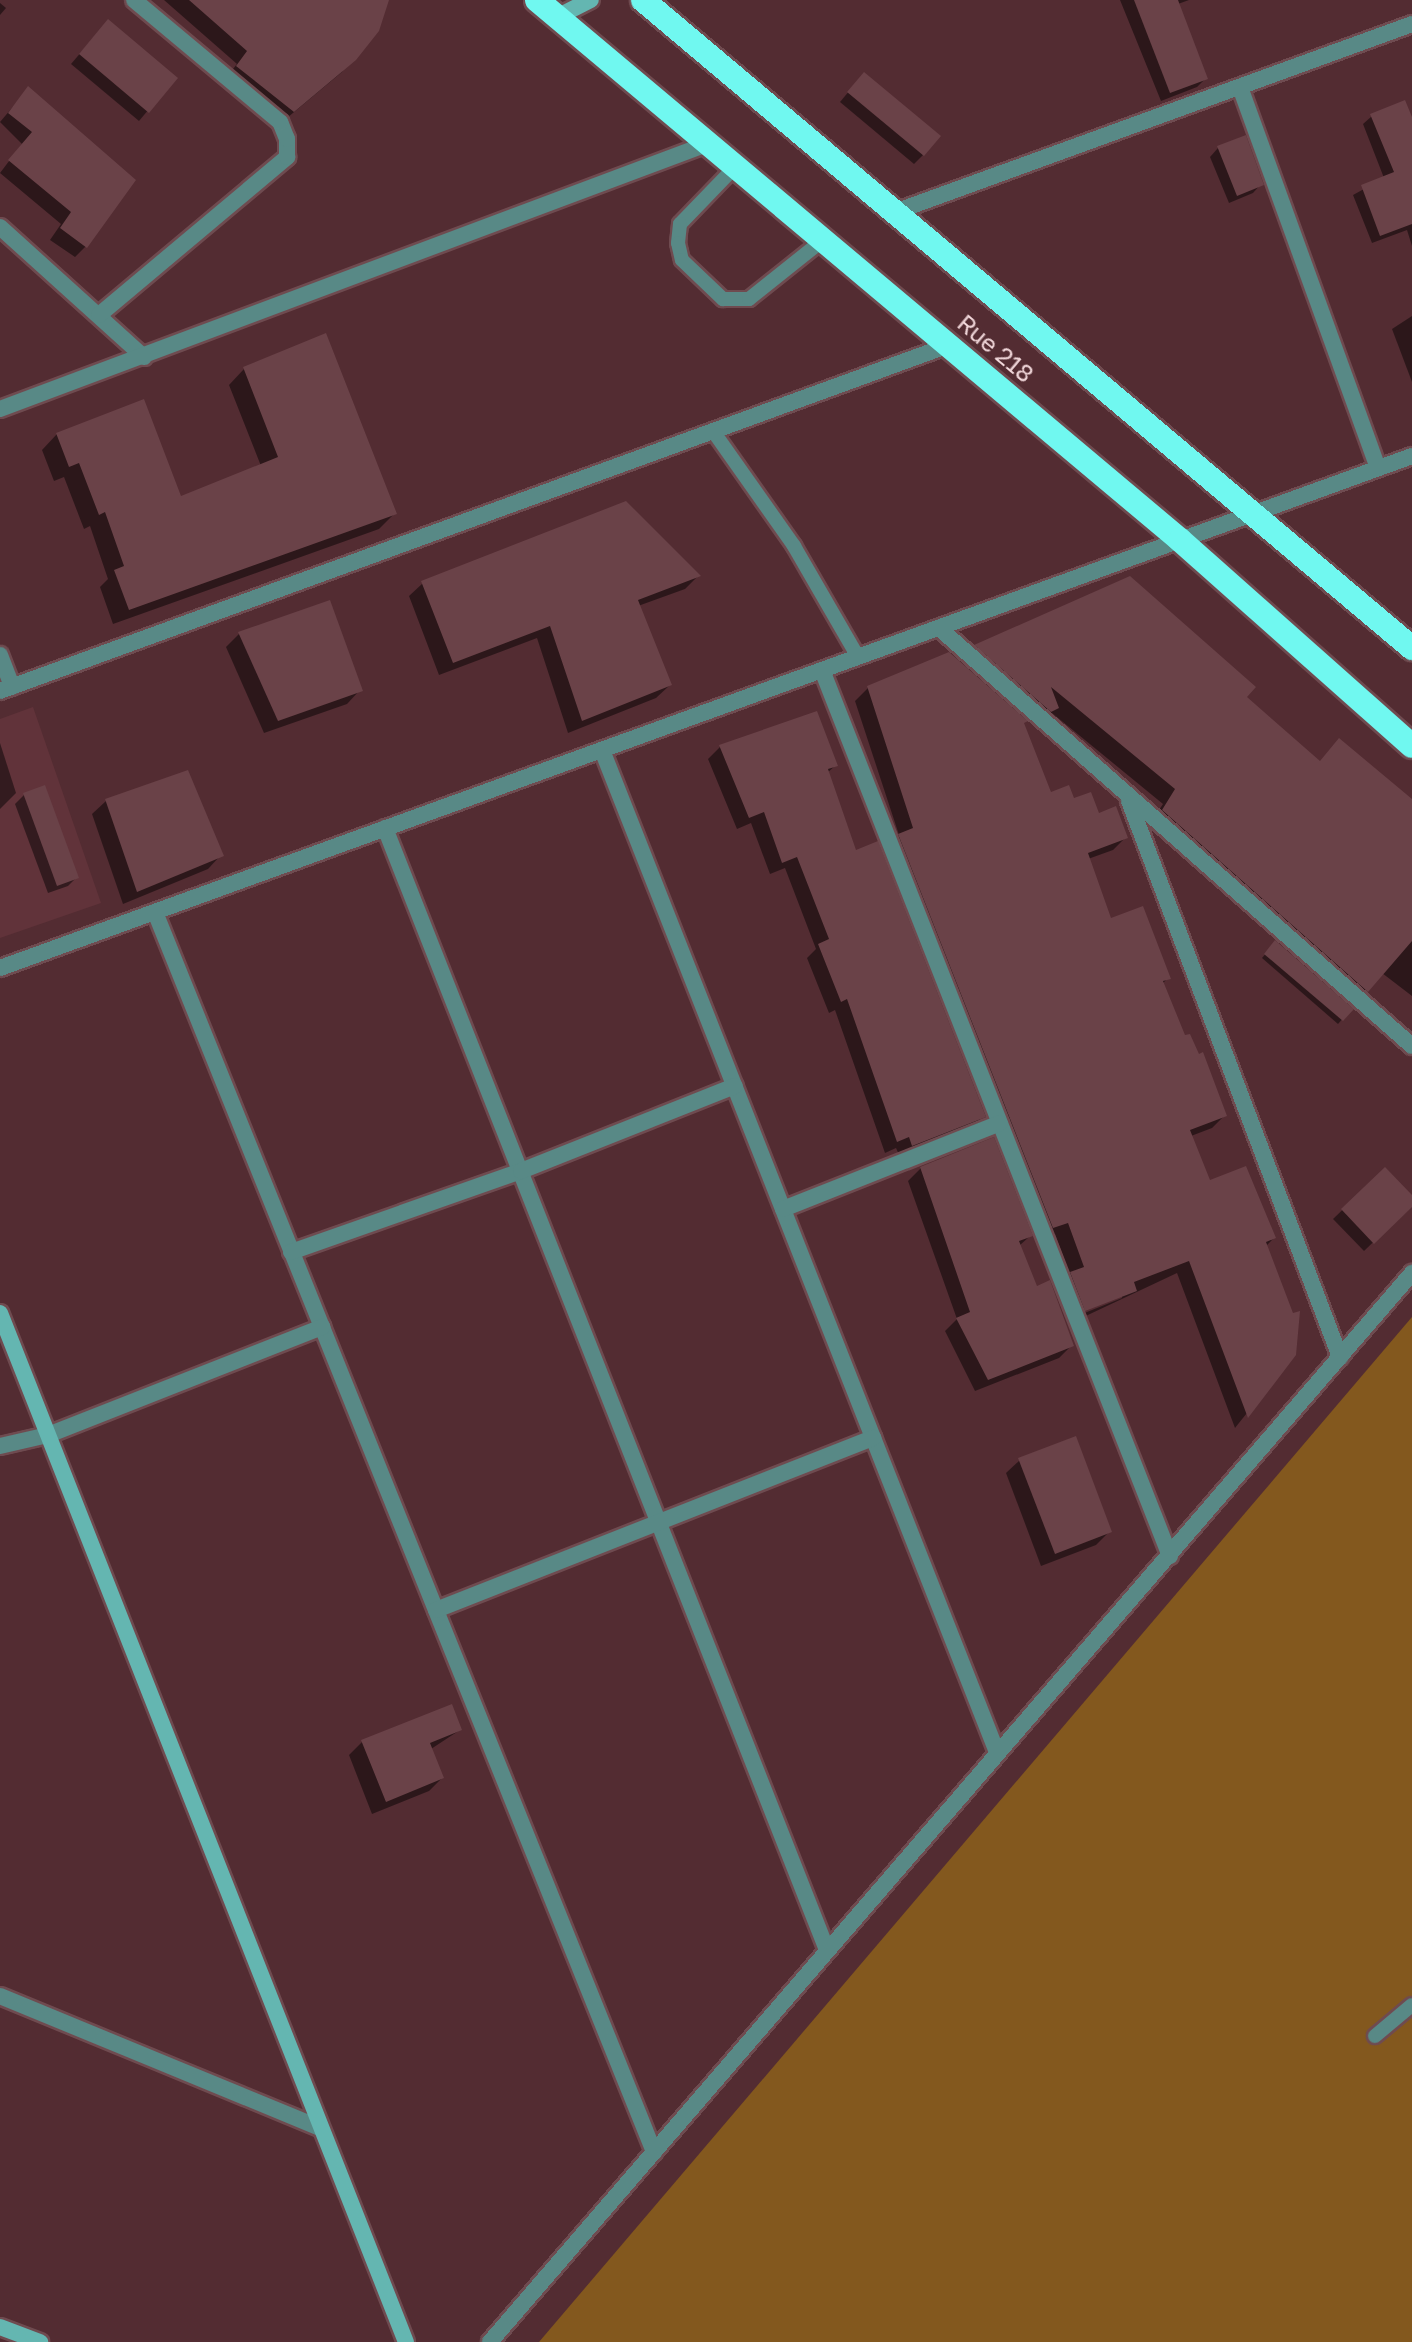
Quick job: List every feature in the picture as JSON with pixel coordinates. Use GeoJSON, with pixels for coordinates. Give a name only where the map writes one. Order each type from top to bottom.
{"type":"FeatureCollection","features":[{"type":"Feature","properties":{"kind":"highway","name":"Rue 218"},"geometry":{"type":"LineString","coordinates":[[537,0],[1180,540],[1412,746]]}},
{"type":"Feature","properties":{"kind":"highway","name":"Rue 218"},"geometry":{"type":"LineString","coordinates":[[643,0],[892,213],[1257,512],[1412,648]]}},
{"type":"Feature","properties":{"kind":"street"},"geometry":{"type":"LineString","coordinates":[[99,315],[287,157],[287,139],[280,122],[134,0]]}},
{"type":"Feature","properties":{"kind":"street"},"geometry":{"type":"LineString","coordinates":[[557,17],[591,0]]}},
{"type":"Feature","properties":{"kind":"street"},"geometry":{"type":"LineString","coordinates":[[892,213],[1412,24]]}},
{"type":"Feature","properties":{"kind":"street"},"geometry":{"type":"LineString","coordinates":[[1240,87],[1378,468]]}},
{"type":"Feature","properties":{"kind":"street"},"geometry":{"type":"LineString","coordinates":[[0,409],[707,144]]}},
{"type":"Feature","properties":{"kind":"street"},"geometry":{"type":"LineString","coordinates":[[0,227],[144,357]]}},
{"type":"Feature","properties":{"kind":"street"},"geometry":{"type":"LineString","coordinates":[[0,655],[6,689],[949,345]]}},
{"type":"Feature","properties":{"kind":"street"},"geometry":{"type":"LineString","coordinates":[[0,968],[1412,456]]}},
{"type":"Feature","properties":{"kind":"street"},"geometry":{"type":"LineString","coordinates":[[939,628],[1129,800],[1412,1046]]}},
{"type":"Feature","properties":{"kind":"street"},"geometry":{"type":"LineString","coordinates":[[822,670],[1170,1556]]}},
{"type":"Feature","properties":{"kind":"street"},"geometry":{"type":"LineString","coordinates":[[602,750],[997,1752]]}},
{"type":"Feature","properties":{"kind":"street"},"geometry":{"type":"LineString","coordinates":[[1129,800],[1340,1357]]}},
{"type":"Feature","properties":{"kind":"street"},"geometry":{"type":"LineString","coordinates":[[385,828],[827,1950]]}},
{"type":"Feature","properties":{"kind":"street"},"geometry":{"type":"LineString","coordinates":[[155,912],[654,2152]]}},
{"type":"Feature","properties":{"kind":"street"},"geometry":{"type":"LineString","coordinates":[[291,1252],[521,1171],[735,1086]]}},
{"type":"Feature","properties":{"kind":"street"},"geometry":{"type":"LineString","coordinates":[[783,1209],[1000,1123]]}},
{"type":"Feature","properties":{"kind":"street"},"geometry":{"type":"LineString","coordinates":[[490,2342],[1412,1273]]}},
{"type":"Feature","properties":{"kind":"street"},"geometry":{"type":"LineString","coordinates":[[0,1313],[406,2342]]}},
{"type":"Feature","properties":{"kind":"street"},"geometry":{"type":"LineString","coordinates":[[0,1446],[48,1435],[322,1327]]}},
{"type":"Feature","properties":{"kind":"street"},"geometry":{"type":"LineString","coordinates":[[436,1610],[873,1438]]}},
{"type":"Feature","properties":{"kind":"street"},"geometry":{"type":"LineString","coordinates":[[0,1996],[321,2128]]}},
{"type":"Feature","properties":{"kind":"street"},"geometry":{"type":"LineString","coordinates":[[0,2327],[40,2342]]}},
{"type":"Feature","properties":{"kind":"lane"},"geometry":{"type":"LineString","coordinates":[[735,167],[680,224],[678,243],[682,260],[723,299],[749,299],[823,240]]}},
{"type":"Feature","properties":{"kind":"lane"},"geometry":{"type":"LineString","coordinates":[[713,431],[794,546],[858,657]]}},
{"type":"Feature","properties":{"kind":"lane"},"geometry":{"type":"LineString","coordinates":[[1375,2036],[1412,2005]]}},
{"type":"Feature","properties":{"kind":"shaded area"},"geometry":{"type":"Polygon","coordinates":[[[33,707],[101,903],[0,938],[0,719],[33,707]]]}},
{"type":"Feature","properties":{"kind":"shaded area"},"geometry":{"type":"Polygon","coordinates":[[[1412,1317],[1412,2342],[539,2342],[1412,1317]]]}},
{"type":"Feature","properties":{"kind":"building"},"geometry":{"type":"Polygon","coordinates":[[[189,0],[389,0],[379,31],[356,60],[294,112],[236,66],[247,51],[189,0]]]}},
{"type":"Feature","properties":{"kind":"building"},"geometry":{"type":"Polygon","coordinates":[[[1134,0],[1178,0],[1208,79],[1170,93],[1134,0]]]}},
{"type":"Feature","properties":{"kind":"building"},"geometry":{"type":"Polygon","coordinates":[[[108,19],[178,78],[149,113],[79,54],[108,19]]]}},
{"type":"Feature","properties":{"kind":"building"},"geometry":{"type":"Polygon","coordinates":[[[864,72],[941,136],[924,156],[847,92],[864,72]]]}},
{"type":"Feature","properties":{"kind":"building"},"geometry":{"type":"Polygon","coordinates":[[[28,86],[136,180],[87,248],[60,228],[71,212],[8,160],[32,132],[8,113],[28,86]]]}},
{"type":"Feature","properties":{"kind":"building"},"geometry":{"type":"Polygon","coordinates":[[[1405,100],[1412,117],[1412,224],[1380,236],[1361,185],[1394,172],[1370,114],[1405,100]]]}},
{"type":"Feature","properties":{"kind":"building"},"geometry":{"type":"Polygon","coordinates":[[[1246,135],[1264,185],[1237,196],[1217,146],[1246,135]]]}},
{"type":"Feature","properties":{"kind":"building"},"geometry":{"type":"Polygon","coordinates":[[[326,333],[397,514],[129,610],[114,570],[124,566],[105,512],[99,515],[79,463],[69,467],[56,433],[144,399],[181,496],[278,457],[243,367],[326,333]]]}},
{"type":"Feature","properties":{"kind":"building"},"geometry":{"type":"Polygon","coordinates":[[[626,501],[701,576],[638,600],[672,685],[582,721],[550,626],[453,663],[421,581],[626,501]]]}},
{"type":"Feature","properties":{"kind":"building"},"geometry":{"type":"Polygon","coordinates":[[[1130,576],[1256,687],[1247,697],[1320,761],[1339,738],[1412,799],[1412,941],[1368,992],[1162,810],[1175,789],[1051,687],[1059,708],[1051,712],[974,645],[1130,576]]]}},
{"type":"Feature","properties":{"kind":"building"},"geometry":{"type":"Polygon","coordinates":[[[330,600],[363,691],[278,721],[238,632],[330,600]]]}},
{"type":"Feature","properties":{"kind":"building"},"geometry":{"type":"Polygon","coordinates":[[[949,652],[1028,721],[1024,723],[1051,792],[1069,785],[1074,798],[1091,792],[1099,813],[1116,806],[1128,838],[1088,853],[1111,918],[1143,906],[1171,979],[1163,981],[1185,1035],[1190,1034],[1199,1054],[1203,1052],[1227,1116],[1190,1130],[1210,1180],[1246,1166],[1276,1238],[1266,1242],[1293,1313],[1300,1311],[1296,1355],[1248,1418],[1189,1261],[1134,1282],[1137,1291],[1085,1311],[1070,1272],[1084,1267],[1068,1223],[1053,1228],[898,834],[913,828],[867,686],[949,652]]]}},
{"type":"Feature","properties":{"kind":"building"},"geometry":{"type":"Polygon","coordinates":[[[817,711],[838,766],[828,769],[856,850],[878,841],[986,1117],[912,1146],[909,1137],[897,1142],[847,999],[841,1002],[818,944],[829,939],[797,857],[782,863],[764,812],[749,818],[719,745],[817,711]]]}},
{"type":"Feature","properties":{"kind":"building"},"geometry":{"type":"Polygon","coordinates":[[[188,770],[224,856],[137,892],[105,799],[188,770]]]}},
{"type":"Feature","properties":{"kind":"building"},"geometry":{"type":"Polygon","coordinates":[[[45,785],[79,878],[57,886],[23,793],[45,785]]]}},
{"type":"Feature","properties":{"kind":"building"},"geometry":{"type":"Polygon","coordinates":[[[1275,940],[1354,1009],[1343,1021],[1264,954],[1275,940]]]}},
{"type":"Feature","properties":{"kind":"building"},"geometry":{"type":"Polygon","coordinates":[[[994,1137],[1033,1236],[1019,1241],[1037,1286],[1050,1280],[1074,1346],[988,1380],[956,1318],[970,1312],[920,1167],[994,1137]]]}},
{"type":"Feature","properties":{"kind":"building"},"geometry":{"type":"Polygon","coordinates":[[[1385,1167],[1412,1195],[1412,1207],[1374,1244],[1341,1209],[1385,1167]]]}},
{"type":"Feature","properties":{"kind":"building"},"geometry":{"type":"Polygon","coordinates":[[[1076,1436],[1112,1532],[1055,1554],[1018,1458],[1076,1436]]]}},
{"type":"Feature","properties":{"kind":"building"},"geometry":{"type":"Polygon","coordinates":[[[452,1704],[462,1730],[430,1743],[444,1778],[386,1802],[361,1740],[452,1704]]]}}]}
